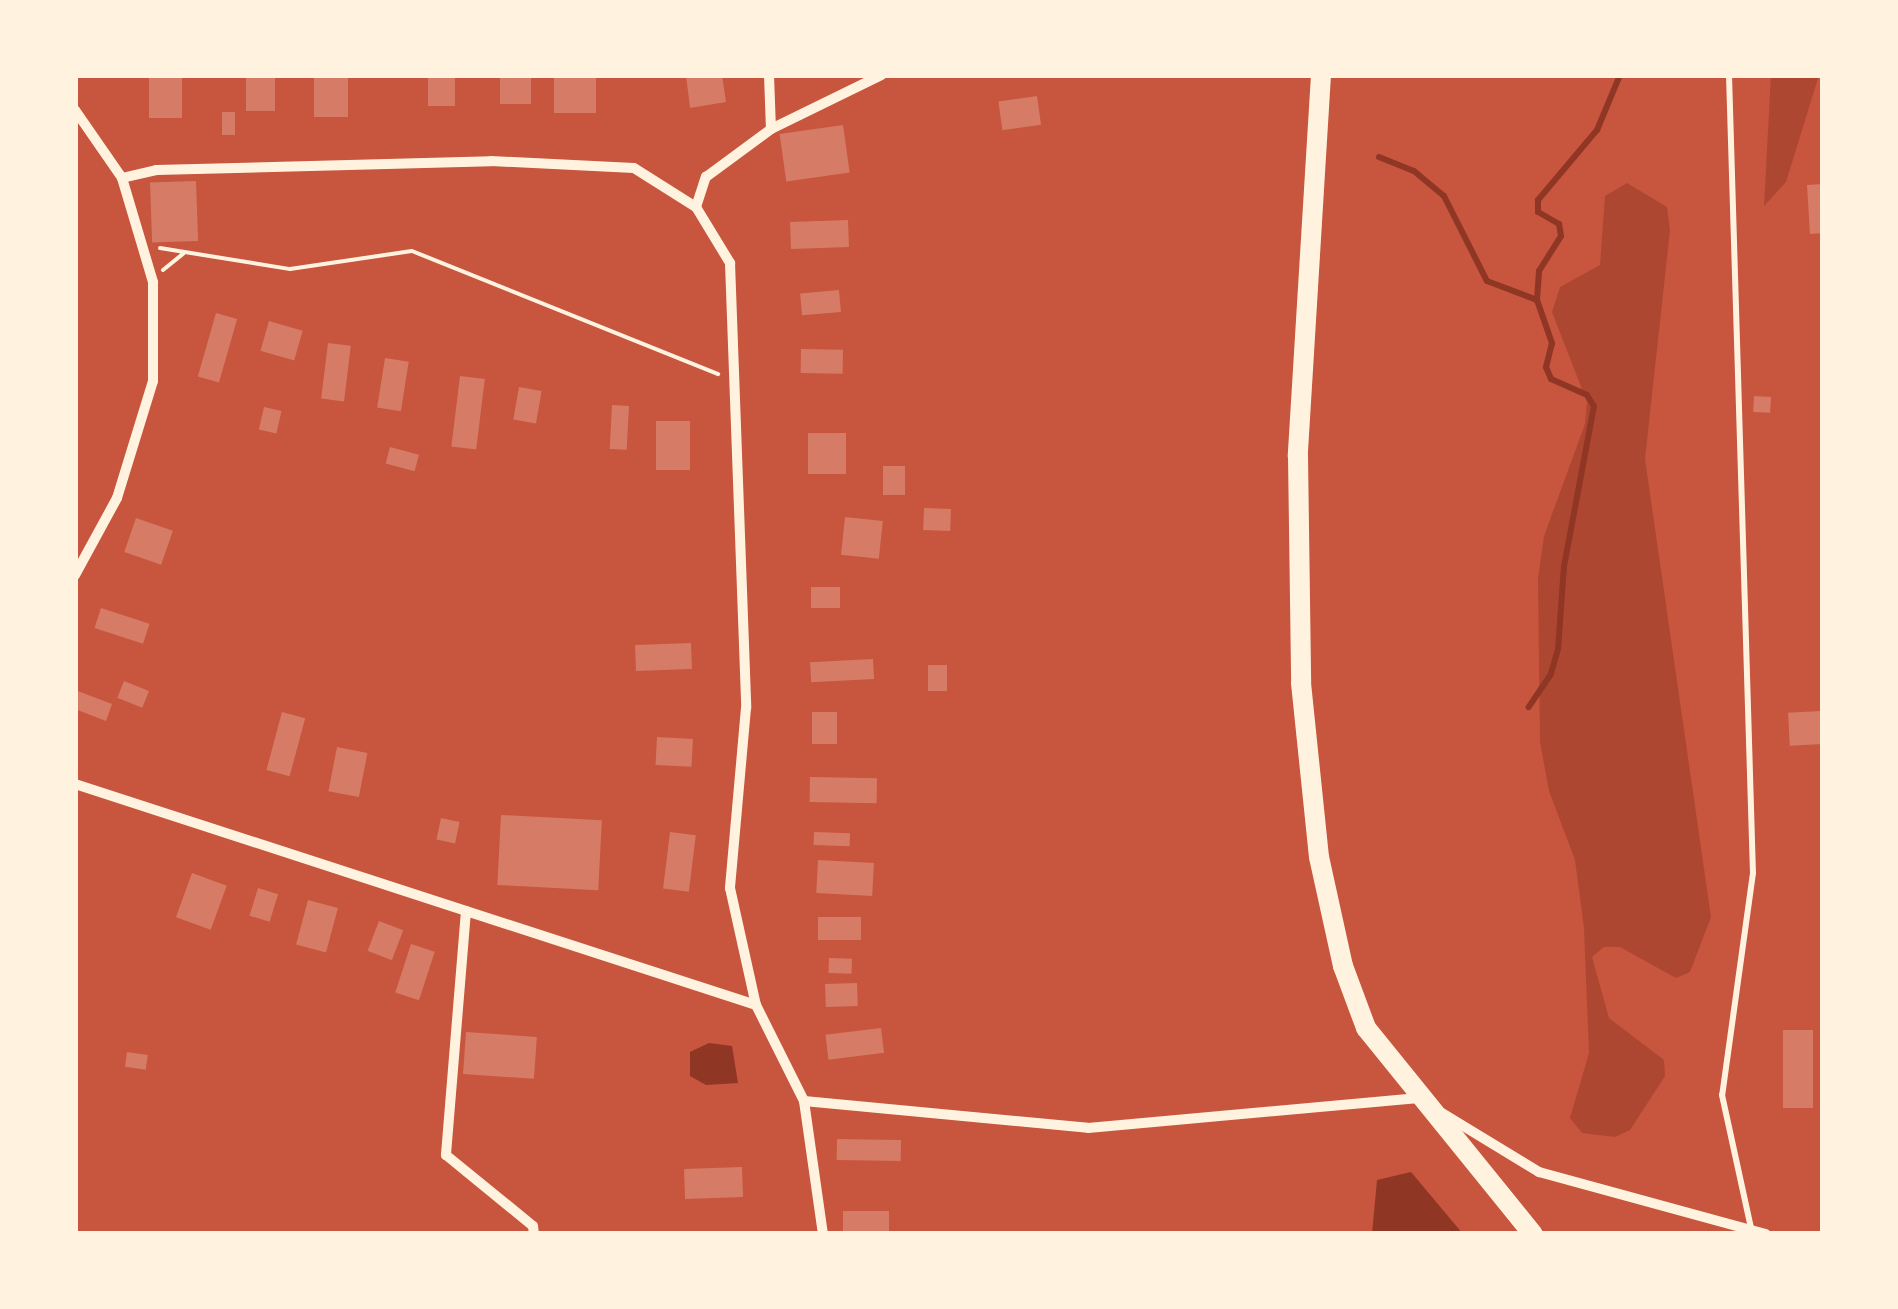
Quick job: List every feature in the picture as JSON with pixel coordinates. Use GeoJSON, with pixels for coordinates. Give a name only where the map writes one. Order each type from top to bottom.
{"type":"FeatureCollection","features":[{"type":"Feature","properties":{"kind":"main road"},"geometry":{"type":"LineString","coordinates":[[1321,75],[1298,456],[1300,683],[1310,793],[1328,908],[1354,1000],[1384,1057],[1532,1234]]}},
{"type":"Feature","properties":{"kind":"street"},"geometry":{"type":"LineString","coordinates":[[769,75],[771,129]]}},
{"type":"Feature","properties":{"kind":"street"},"geometry":{"type":"LineString","coordinates":[[696,207],[706,177],[771,129],[881,75]]}},
{"type":"Feature","properties":{"kind":"street"},"geometry":{"type":"LineString","coordinates":[[75,110],[122,178],[141,242],[152,282],[153,381],[116,498],[75,575]]}},
{"type":"Feature","properties":{"kind":"street"},"geometry":{"type":"LineString","coordinates":[[122,178],[156,170],[491,161],[616,167],[634,168],[696,207],[730,263],[746,708],[730,888],[756,1005],[804,1101],[823,1234]]}},
{"type":"Feature","properties":{"kind":"street"},"geometry":{"type":"LineString","coordinates":[[75,784],[756,1005]]}},
{"type":"Feature","properties":{"kind":"street"},"geometry":{"type":"LineString","coordinates":[[466,911],[446,1155],[533,1226],[534,1234]]}},
{"type":"Feature","properties":{"kind":"street"},"geometry":{"type":"LineString","coordinates":[[804,1101],[1088,1128],[1416,1096],[1539,1172],[1766,1234]]}},
{"type":"Feature","properties":{"kind":"lane"},"geometry":{"type":"LineString","coordinates":[[1730,75],[1753,873],[1722,1095],[1752,1232]]}},
{"type":"Feature","properties":{"kind":"path"},"geometry":{"type":"LineString","coordinates":[[141,242],[182,254],[290,269],[412,251],[433,256],[735,382]]}},
{"type":"Feature","properties":{"kind":"path"},"geometry":{"type":"LineString","coordinates":[[152,282],[182,254]]}},
{"type":"Feature","properties":{"kind":"shaded area"},"geometry":{"type":"Polygon","coordinates":[[[1771,75],[1819,75],[1786,182],[1764,206],[1771,75]]]}},
{"type":"Feature","properties":{"kind":"shaded area"},"geometry":{"type":"Polygon","coordinates":[[[1627,183],[1667,207],[1670,230],[1645,459],[1711,917],[1690,972],[1676,978],[1620,947],[1604,947],[1592,957],[1609,1018],[1664,1060],[1665,1076],[1630,1130],[1615,1137],[1582,1133],[1570,1118],[1589,1053],[1584,928],[1575,860],[1549,791],[1540,742],[1538,579],[1544,536],[1585,424],[1587,402],[1552,312],[1560,287],[1600,265],[1605,196],[1627,183]]]}},
{"type":"Feature","properties":{"kind":"shaded area"},"geometry":{"type":"Polygon","coordinates":[[[709,1043],[732,1046],[738,1083],[706,1085],[690,1076],[690,1052],[709,1043]]]}},
{"type":"Feature","properties":{"kind":"shaded area"},"geometry":{"type":"Polygon","coordinates":[[[1411,1172],[1463,1234],[1372,1234],[1377,1180],[1411,1172]]]}},
{"type":"Feature","properties":{"kind":"building"},"geometry":{"type":"Polygon","coordinates":[[[149,75],[182,75],[182,118],[149,118],[149,75]]]}},
{"type":"Feature","properties":{"kind":"building"},"geometry":{"type":"Polygon","coordinates":[[[246,75],[275,75],[275,111],[246,111],[246,75]]]}},
{"type":"Feature","properties":{"kind":"building"},"geometry":{"type":"Polygon","coordinates":[[[314,75],[348,75],[348,117],[314,117],[314,75]]]}},
{"type":"Feature","properties":{"kind":"building"},"geometry":{"type":"Polygon","coordinates":[[[428,75],[455,75],[455,106],[428,106],[428,75]]]}},
{"type":"Feature","properties":{"kind":"building"},"geometry":{"type":"Polygon","coordinates":[[[500,75],[531,75],[531,104],[500,104],[500,75]]]}},
{"type":"Feature","properties":{"kind":"building"},"geometry":{"type":"Polygon","coordinates":[[[554,75],[596,75],[596,113],[554,113],[554,75]]]}},
{"type":"Feature","properties":{"kind":"building"},"geometry":{"type":"Polygon","coordinates":[[[686,75],[722,75],[726,102],[690,108],[686,75]]]}},
{"type":"Feature","properties":{"kind":"building"},"geometry":{"type":"Polygon","coordinates":[[[1037,96],[1041,125],[1002,130],[998,101],[1037,96]]]}},
{"type":"Feature","properties":{"kind":"building"},"geometry":{"type":"Polygon","coordinates":[[[222,112],[235,112],[235,135],[222,135],[222,112]]]}},
{"type":"Feature","properties":{"kind":"building"},"geometry":{"type":"Polygon","coordinates":[[[843,125],[850,173],[786,181],[780,134],[843,125]]]}},
{"type":"Feature","properties":{"kind":"building"},"geometry":{"type":"Polygon","coordinates":[[[196,181],[198,241],[152,243],[150,183],[196,181]]]}},
{"type":"Feature","properties":{"kind":"building"},"geometry":{"type":"Polygon","coordinates":[[[1823,184],[1823,233],[1810,234],[1807,185],[1823,184]]]}},
{"type":"Feature","properties":{"kind":"building"},"geometry":{"type":"Polygon","coordinates":[[[848,220],[849,247],[791,249],[790,222],[848,220]]]}},
{"type":"Feature","properties":{"kind":"building"},"geometry":{"type":"Polygon","coordinates":[[[839,290],[841,312],[802,315],[800,293],[839,290]]]}},
{"type":"Feature","properties":{"kind":"building"},"geometry":{"type":"Polygon","coordinates":[[[216,313],[237,319],[219,383],[198,376],[216,313]]]}},
{"type":"Feature","properties":{"kind":"building"},"geometry":{"type":"Polygon","coordinates":[[[269,321],[303,331],[294,360],[260,351],[269,321]]]}},
{"type":"Feature","properties":{"kind":"building"},"geometry":{"type":"Polygon","coordinates":[[[328,343],[351,346],[344,401],[321,399],[328,343]]]}},
{"type":"Feature","properties":{"kind":"building"},"geometry":{"type":"Polygon","coordinates":[[[801,349],[843,350],[843,374],[801,373],[801,349]]]}},
{"type":"Feature","properties":{"kind":"building"},"geometry":{"type":"Polygon","coordinates":[[[385,358],[409,362],[401,411],[377,407],[385,358]]]}},
{"type":"Feature","properties":{"kind":"building"},"geometry":{"type":"Polygon","coordinates":[[[460,376],[485,379],[476,450],[451,446],[460,376]]]}},
{"type":"Feature","properties":{"kind":"building"},"geometry":{"type":"Polygon","coordinates":[[[519,387],[542,391],[536,423],[513,419],[519,387]]]}},
{"type":"Feature","properties":{"kind":"building"},"geometry":{"type":"Polygon","coordinates":[[[1754,396],[1771,397],[1770,413],[1753,412],[1754,396]]]}},
{"type":"Feature","properties":{"kind":"building"},"geometry":{"type":"Polygon","coordinates":[[[612,405],[629,406],[627,450],[610,449],[612,405]]]}},
{"type":"Feature","properties":{"kind":"building"},"geometry":{"type":"Polygon","coordinates":[[[264,407],[282,411],[276,433],[259,429],[264,407]]]}},
{"type":"Feature","properties":{"kind":"building"},"geometry":{"type":"Polygon","coordinates":[[[656,421],[690,421],[690,470],[656,470],[656,421]]]}},
{"type":"Feature","properties":{"kind":"building"},"geometry":{"type":"Polygon","coordinates":[[[808,433],[846,433],[846,474],[808,474],[808,433]]]}},
{"type":"Feature","properties":{"kind":"building"},"geometry":{"type":"Polygon","coordinates":[[[390,447],[419,455],[415,471],[386,463],[390,447]]]}},
{"type":"Feature","properties":{"kind":"building"},"geometry":{"type":"Polygon","coordinates":[[[883,466],[905,466],[905,495],[883,495],[883,466]]]}},
{"type":"Feature","properties":{"kind":"building"},"geometry":{"type":"Polygon","coordinates":[[[924,508],[951,509],[950,531],[923,530],[924,508]]]}},
{"type":"Feature","properties":{"kind":"building"},"geometry":{"type":"Polygon","coordinates":[[[845,517],[883,521],[879,559],[841,555],[845,517]]]}},
{"type":"Feature","properties":{"kind":"building"},"geometry":{"type":"Polygon","coordinates":[[[136,518],[173,531],[161,565],[124,552],[136,518]]]}},
{"type":"Feature","properties":{"kind":"building"},"geometry":{"type":"Polygon","coordinates":[[[811,587],[840,587],[840,608],[811,608],[811,587]]]}},
{"type":"Feature","properties":{"kind":"building"},"geometry":{"type":"Polygon","coordinates":[[[101,608],[150,624],[143,644],[95,628],[101,608]]]}},
{"type":"Feature","properties":{"kind":"building"},"geometry":{"type":"Polygon","coordinates":[[[691,643],[692,669],[636,671],[635,645],[691,643]]]}},
{"type":"Feature","properties":{"kind":"building"},"geometry":{"type":"Polygon","coordinates":[[[873,659],[874,679],[811,682],[810,662],[873,659]]]}},
{"type":"Feature","properties":{"kind":"building"},"geometry":{"type":"Polygon","coordinates":[[[928,665],[947,665],[947,691],[928,691],[928,665]]]}},
{"type":"Feature","properties":{"kind":"building"},"geometry":{"type":"Polygon","coordinates":[[[124,681],[149,691],[142,708],[117,698],[124,681]]]}},
{"type":"Feature","properties":{"kind":"building"},"geometry":{"type":"Polygon","coordinates":[[[75,690],[112,704],[106,721],[75,709],[75,690]]]}},
{"type":"Feature","properties":{"kind":"building"},"geometry":{"type":"Polygon","coordinates":[[[1821,711],[1823,744],[1790,746],[1788,713],[1821,711]]]}},
{"type":"Feature","properties":{"kind":"building"},"geometry":{"type":"Polygon","coordinates":[[[282,712],[305,718],[290,776],[266,770],[282,712]]]}},
{"type":"Feature","properties":{"kind":"building"},"geometry":{"type":"Polygon","coordinates":[[[812,712],[837,712],[837,744],[812,744],[812,712]]]}},
{"type":"Feature","properties":{"kind":"building"},"geometry":{"type":"Polygon","coordinates":[[[657,737],[693,739],[691,767],[656,765],[657,737]]]}},
{"type":"Feature","properties":{"kind":"building"},"geometry":{"type":"Polygon","coordinates":[[[337,747],[367,753],[359,797],[328,791],[337,747]]]}},
{"type":"Feature","properties":{"kind":"building"},"geometry":{"type":"Polygon","coordinates":[[[810,777],[877,778],[877,803],[810,802],[810,777]]]}},
{"type":"Feature","properties":{"kind":"building"},"geometry":{"type":"Polygon","coordinates":[[[501,815],[602,820],[598,890],[497,885],[501,815]]]}},
{"type":"Feature","properties":{"kind":"building"},"geometry":{"type":"Polygon","coordinates":[[[441,818],[460,822],[455,843],[436,840],[441,818]]]}},
{"type":"Feature","properties":{"kind":"building"},"geometry":{"type":"Polygon","coordinates":[[[670,832],[696,835],[689,892],[663,889],[670,832]]]}},
{"type":"Feature","properties":{"kind":"building"},"geometry":{"type":"Polygon","coordinates":[[[814,832],[850,833],[850,846],[814,845],[814,832]]]}},
{"type":"Feature","properties":{"kind":"building"},"geometry":{"type":"Polygon","coordinates":[[[818,860],[874,863],[872,896],[816,893],[818,860]]]}},
{"type":"Feature","properties":{"kind":"building"},"geometry":{"type":"Polygon","coordinates":[[[192,873],[227,886],[211,930],[176,917],[192,873]]]}},
{"type":"Feature","properties":{"kind":"building"},"geometry":{"type":"Polygon","coordinates":[[[258,888],[278,894],[270,922],[250,916],[258,888]]]}},
{"type":"Feature","properties":{"kind":"building"},"geometry":{"type":"Polygon","coordinates":[[[308,900],[338,908],[326,952],[296,944],[308,900]]]}},
{"type":"Feature","properties":{"kind":"building"},"geometry":{"type":"Polygon","coordinates":[[[818,917],[861,917],[861,940],[818,940],[818,917]]]}},
{"type":"Feature","properties":{"kind":"building"},"geometry":{"type":"Polygon","coordinates":[[[379,921],[403,930],[392,960],[368,951],[379,921]]]}},
{"type":"Feature","properties":{"kind":"building"},"geometry":{"type":"Polygon","coordinates":[[[411,944],[435,952],[419,1000],[395,993],[411,944]]]}},
{"type":"Feature","properties":{"kind":"building"},"geometry":{"type":"Polygon","coordinates":[[[829,958],[852,959],[851,974],[828,973],[829,958]]]}},
{"type":"Feature","properties":{"kind":"building"},"geometry":{"type":"Polygon","coordinates":[[[857,983],[858,1006],[826,1007],[825,984],[857,983]]]}},
{"type":"Feature","properties":{"kind":"building"},"geometry":{"type":"Polygon","coordinates":[[[881,1028],[884,1053],[828,1060],[825,1035],[881,1028]]]}},
{"type":"Feature","properties":{"kind":"building"},"geometry":{"type":"Polygon","coordinates":[[[1783,1030],[1813,1030],[1813,1108],[1783,1108],[1783,1030]]]}},
{"type":"Feature","properties":{"kind":"building"},"geometry":{"type":"Polygon","coordinates":[[[466,1032],[537,1037],[534,1079],[463,1074],[466,1032]]]}},
{"type":"Feature","properties":{"kind":"building"},"geometry":{"type":"Polygon","coordinates":[[[127,1052],[148,1055],[146,1070],[125,1067],[127,1052]]]}},
{"type":"Feature","properties":{"kind":"building"},"geometry":{"type":"Polygon","coordinates":[[[837,1139],[901,1140],[901,1161],[837,1160],[837,1139]]]}},
{"type":"Feature","properties":{"kind":"building"},"geometry":{"type":"Polygon","coordinates":[[[742,1167],[743,1197],[685,1199],[684,1169],[742,1167]]]}},
{"type":"Feature","properties":{"kind":"building"},"geometry":{"type":"Polygon","coordinates":[[[843,1211],[889,1211],[889,1234],[843,1234],[843,1211]]]}},
{"type":"Feature","properties":{"kind":"waterway"},"geometry":{"type":"LineString","coordinates":[[1537,300],[1539,271],[1561,236],[1559,224],[1538,212],[1538,200],[1597,130],[1620,75]]}},
{"type":"Feature","properties":{"kind":"waterway"},"geometry":{"type":"LineString","coordinates":[[1379,157],[1414,171],[1444,196],[1487,281],[1537,300],[1552,343],[1546,367],[1551,379],[1587,395],[1594,406],[1564,566],[1558,649],[1551,674],[1529,707]]}}]}
